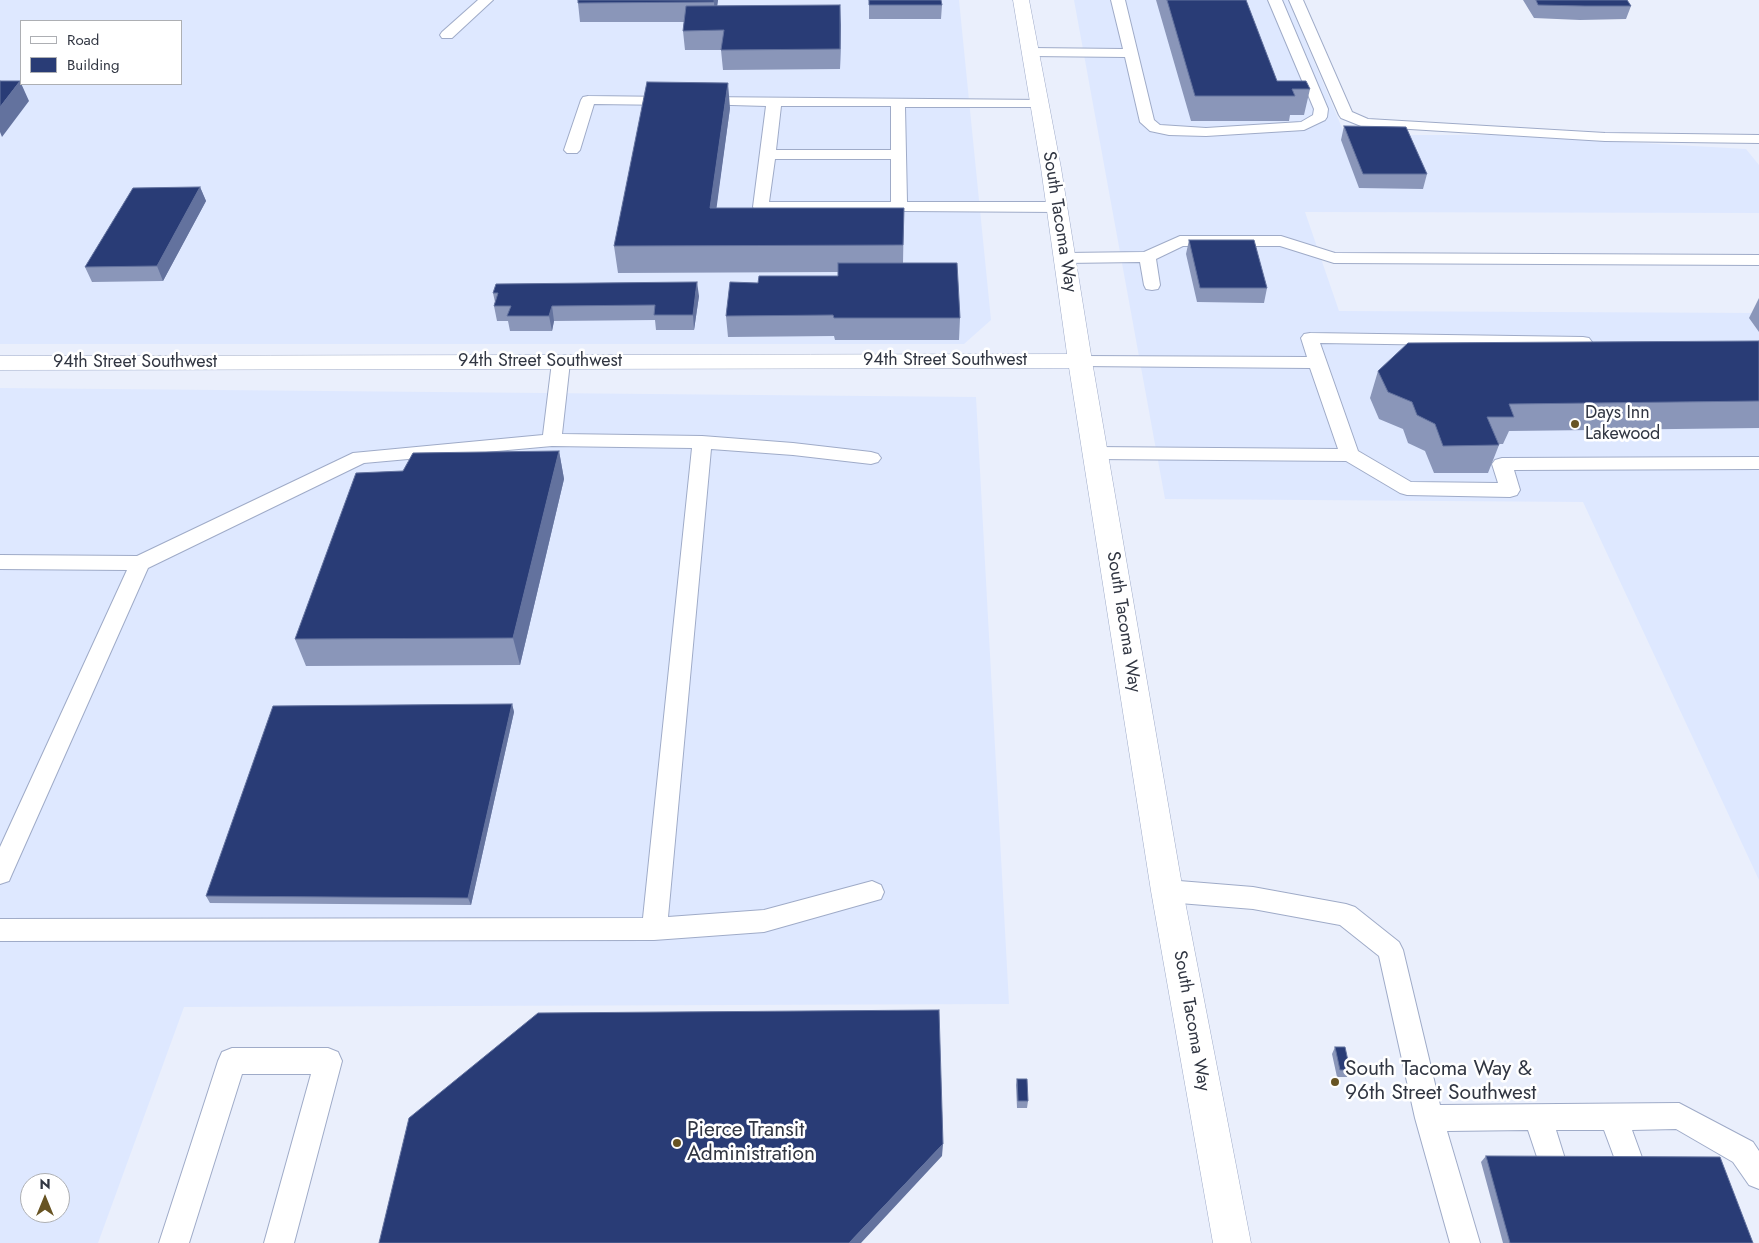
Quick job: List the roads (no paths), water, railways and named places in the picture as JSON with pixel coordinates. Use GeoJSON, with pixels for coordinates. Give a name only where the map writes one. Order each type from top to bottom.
{"type":"FeatureCollection","features":[{"type":"Feature","properties":{"kind":"main road","name":"South Tacoma Way"},"geometry":{"type":"LineString","coordinates":[[1022,0],[1066,258],[1080,361],[1168,891],[1232,1243]]}},
{"type":"Feature","properties":{"kind":"main road","name":"94th Street Southwest"},"geometry":{"type":"LineString","coordinates":[[0,363],[1080,361]]}},
{"type":"Feature","properties":{"kind":"lane"},"geometry":{"type":"LineString","coordinates":[[447,35],[486,0]]}},
{"type":"Feature","properties":{"kind":"lane"},"geometry":{"type":"LineString","coordinates":[[1118,0],[1147,122],[1155,128],[1169,132],[1206,132],[1304,126],[1320,117],[1321,109],[1275,0]]}},
{"type":"Feature","properties":{"kind":"lane"},"geometry":{"type":"LineString","coordinates":[[1296,0],[1346,115],[1366,123],[1605,137],[1759,139]]}},
{"type":"Feature","properties":{"kind":"lane"},"geometry":{"type":"LineString","coordinates":[[1032,52],[1132,53]]}},
{"type":"Feature","properties":{"kind":"lane"},"geometry":{"type":"LineString","coordinates":[[572,150],[588,100],[1039,103]]}},
{"type":"Feature","properties":{"kind":"lane"},"geometry":{"type":"LineString","coordinates":[[774,102],[762,207],[1057,207]]}},
{"type":"Feature","properties":{"kind":"lane"},"geometry":{"type":"LineString","coordinates":[[898,103],[899,207]]}},
{"type":"Feature","properties":{"kind":"lane"},"geometry":{"type":"LineString","coordinates":[[768,154],[898,155]]}},
{"type":"Feature","properties":{"kind":"lane"},"geometry":{"type":"LineString","coordinates":[[1066,258],[1147,257],[1180,240],[1281,240],[1334,258],[1759,260]]}},
{"type":"Feature","properties":{"kind":"lane"},"geometry":{"type":"LineString","coordinates":[[1147,257],[1152,286]]}},
{"type":"Feature","properties":{"kind":"lane"},"geometry":{"type":"LineString","coordinates":[[1350,455],[1317,364],[1310,338],[1599,343]]}},
{"type":"Feature","properties":{"kind":"lane"},"geometry":{"type":"LineString","coordinates":[[1080,361],[1317,364]]}},
{"type":"Feature","properties":{"kind":"lane"},"geometry":{"type":"LineString","coordinates":[[552,440],[562,362]]}},
{"type":"Feature","properties":{"kind":"lane"},"geometry":{"type":"LineString","coordinates":[[0,562],[140,563],[360,458],[552,440],[702,442],[792,449],[871,458]]}},
{"type":"Feature","properties":{"kind":"lane"},"geometry":{"type":"LineString","coordinates":[[654,930],[702,442]]}},
{"type":"Feature","properties":{"kind":"lane"},"geometry":{"type":"LineString","coordinates":[[1096,454],[1350,455],[1407,488],[1510,490],[1502,464],[1759,464]]}},
{"type":"Feature","properties":{"kind":"lane"},"geometry":{"type":"LineString","coordinates":[[0,874],[140,563]]}},
{"type":"Feature","properties":{"kind":"lane"},"geometry":{"type":"LineString","coordinates":[[1168,891],[1253,898],[1346,914],[1390,950],[1429,1118],[1465,1243]]}},
{"type":"Feature","properties":{"kind":"lane"},"geometry":{"type":"LineString","coordinates":[[0,930],[654,930],[764,921],[872,892]]}},
{"type":"Feature","properties":{"kind":"lane"},"geometry":{"type":"LineString","coordinates":[[174,1243],[232,1061],[328,1061],[279,1243]]}},
{"type":"Feature","properties":{"kind":"lane"},"geometry":{"type":"LineString","coordinates":[[1614,1116],[1630,1163]]}},
{"type":"Feature","properties":{"kind":"lane"},"geometry":{"type":"LineString","coordinates":[[1429,1118],[1679,1116],[1743,1152],[1759,1175]]}},
{"type":"Feature","properties":{"kind":"lane"},"geometry":{"type":"LineString","coordinates":[[1538,1117],[1552,1162]]}},
{"type":"Feature","properties":{"kind":"place","name":"Days Inn Lakewood"},"geometry":{"type":"Point","coordinates":[1575,424]}},
{"type":"Feature","properties":{"kind":"place","name":"South Tacoma Way & 96th Street Southwest"},"geometry":{"type":"Point","coordinates":[1335,1082]}},
{"type":"Feature","properties":{"kind":"place","name":"Pierce Transit Administration"},"geometry":{"type":"Point","coordinates":[677,1143]}}]}
